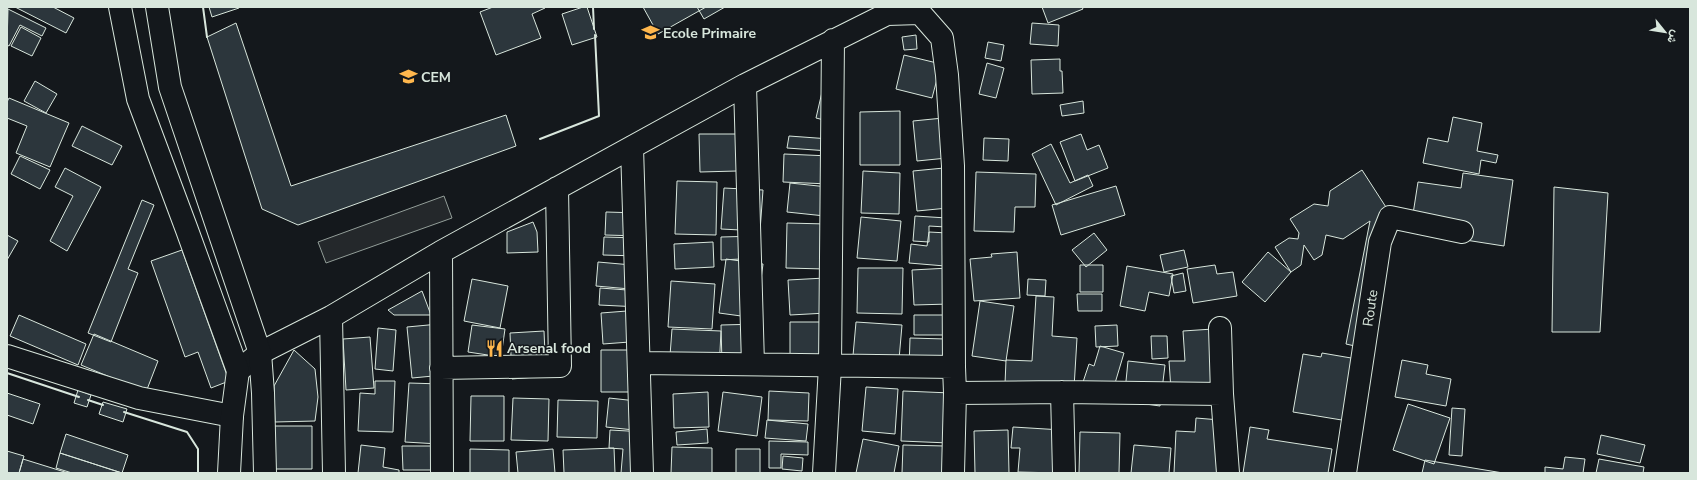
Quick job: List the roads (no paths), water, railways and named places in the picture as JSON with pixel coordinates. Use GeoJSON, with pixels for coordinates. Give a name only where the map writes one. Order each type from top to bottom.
{"type":"FeatureCollection","features":[{"type":"Feature","properties":{"kind":"street"},"geometry":{"type":"LineString","coordinates":[[120,7],[138,99],[238,371],[232,416],[229,473]]}},
{"type":"Feature","properties":{"kind":"street"},"geometry":{"type":"LineString","coordinates":[[156,7],[170,87],[260,353],[263,393],[265,473]]}},
{"type":"Feature","properties":{"kind":"street"},"geometry":{"type":"LineString","coordinates":[[238,371],[260,353],[331,317],[441,252],[745,85],[887,14],[924,10],[942,38],[947,74],[953,166],[955,393],[953,473]]}},
{"type":"Feature","properties":{"kind":"street"},"geometry":{"type":"LineString","coordinates":[[824,473],[830,366],[833,40]]}},
{"type":"Feature","properties":{"kind":"street"},"geometry":{"type":"LineString","coordinates":[[745,85],[753,364]]}},
{"type":"Feature","properties":{"kind":"street"},"geometry":{"type":"LineString","coordinates":[[632,147],[642,473]]}},
{"type":"Feature","properties":{"kind":"street"},"geometry":{"type":"LineString","coordinates":[[441,368],[560,366],[557,188]]}},
{"type":"Feature","properties":{"kind":"street","name":"Route"},"geometry":{"type":"LineString","coordinates":[[1345,473],[1380,242],[1390,217],[1462,232]]}},
{"type":"Feature","properties":{"kind":"street"},"geometry":{"type":"LineString","coordinates":[[441,252],[442,473]]}},
{"type":"Feature","properties":{"kind":"street"},"geometry":{"type":"LineString","coordinates":[[331,317],[334,473]]}},
{"type":"Feature","properties":{"kind":"street"},"geometry":{"type":"LineString","coordinates":[[1220,328],[1222,394],[1228,473]]}},
{"type":"Feature","properties":{"kind":"street"},"geometry":{"type":"LineString","coordinates":[[7,356],[139,398],[232,416]]}},
{"type":"Feature","properties":{"kind":"street"},"geometry":{"type":"LineString","coordinates":[[639,362],[954,367]]}},
{"type":"Feature","properties":{"kind":"street"},"geometry":{"type":"LineString","coordinates":[[955,393],[1062,392],[1222,394]]}},
{"type":"Feature","properties":{"kind":"street"},"geometry":{"type":"LineString","coordinates":[[1062,392],[1064,473]]}},
{"type":"Feature","properties":{"kind":"place","name":"Ecole Primaire"},"geometry":{"type":"Point","coordinates":[650,33]}},
{"type":"Feature","properties":{"kind":"place","name":"CEM"},"geometry":{"type":"Point","coordinates":[408,77]}},
{"type":"Feature","properties":{"kind":"place","name":"Arsenal food"},"geometry":{"type":"Point","coordinates":[494,348]}}]}
